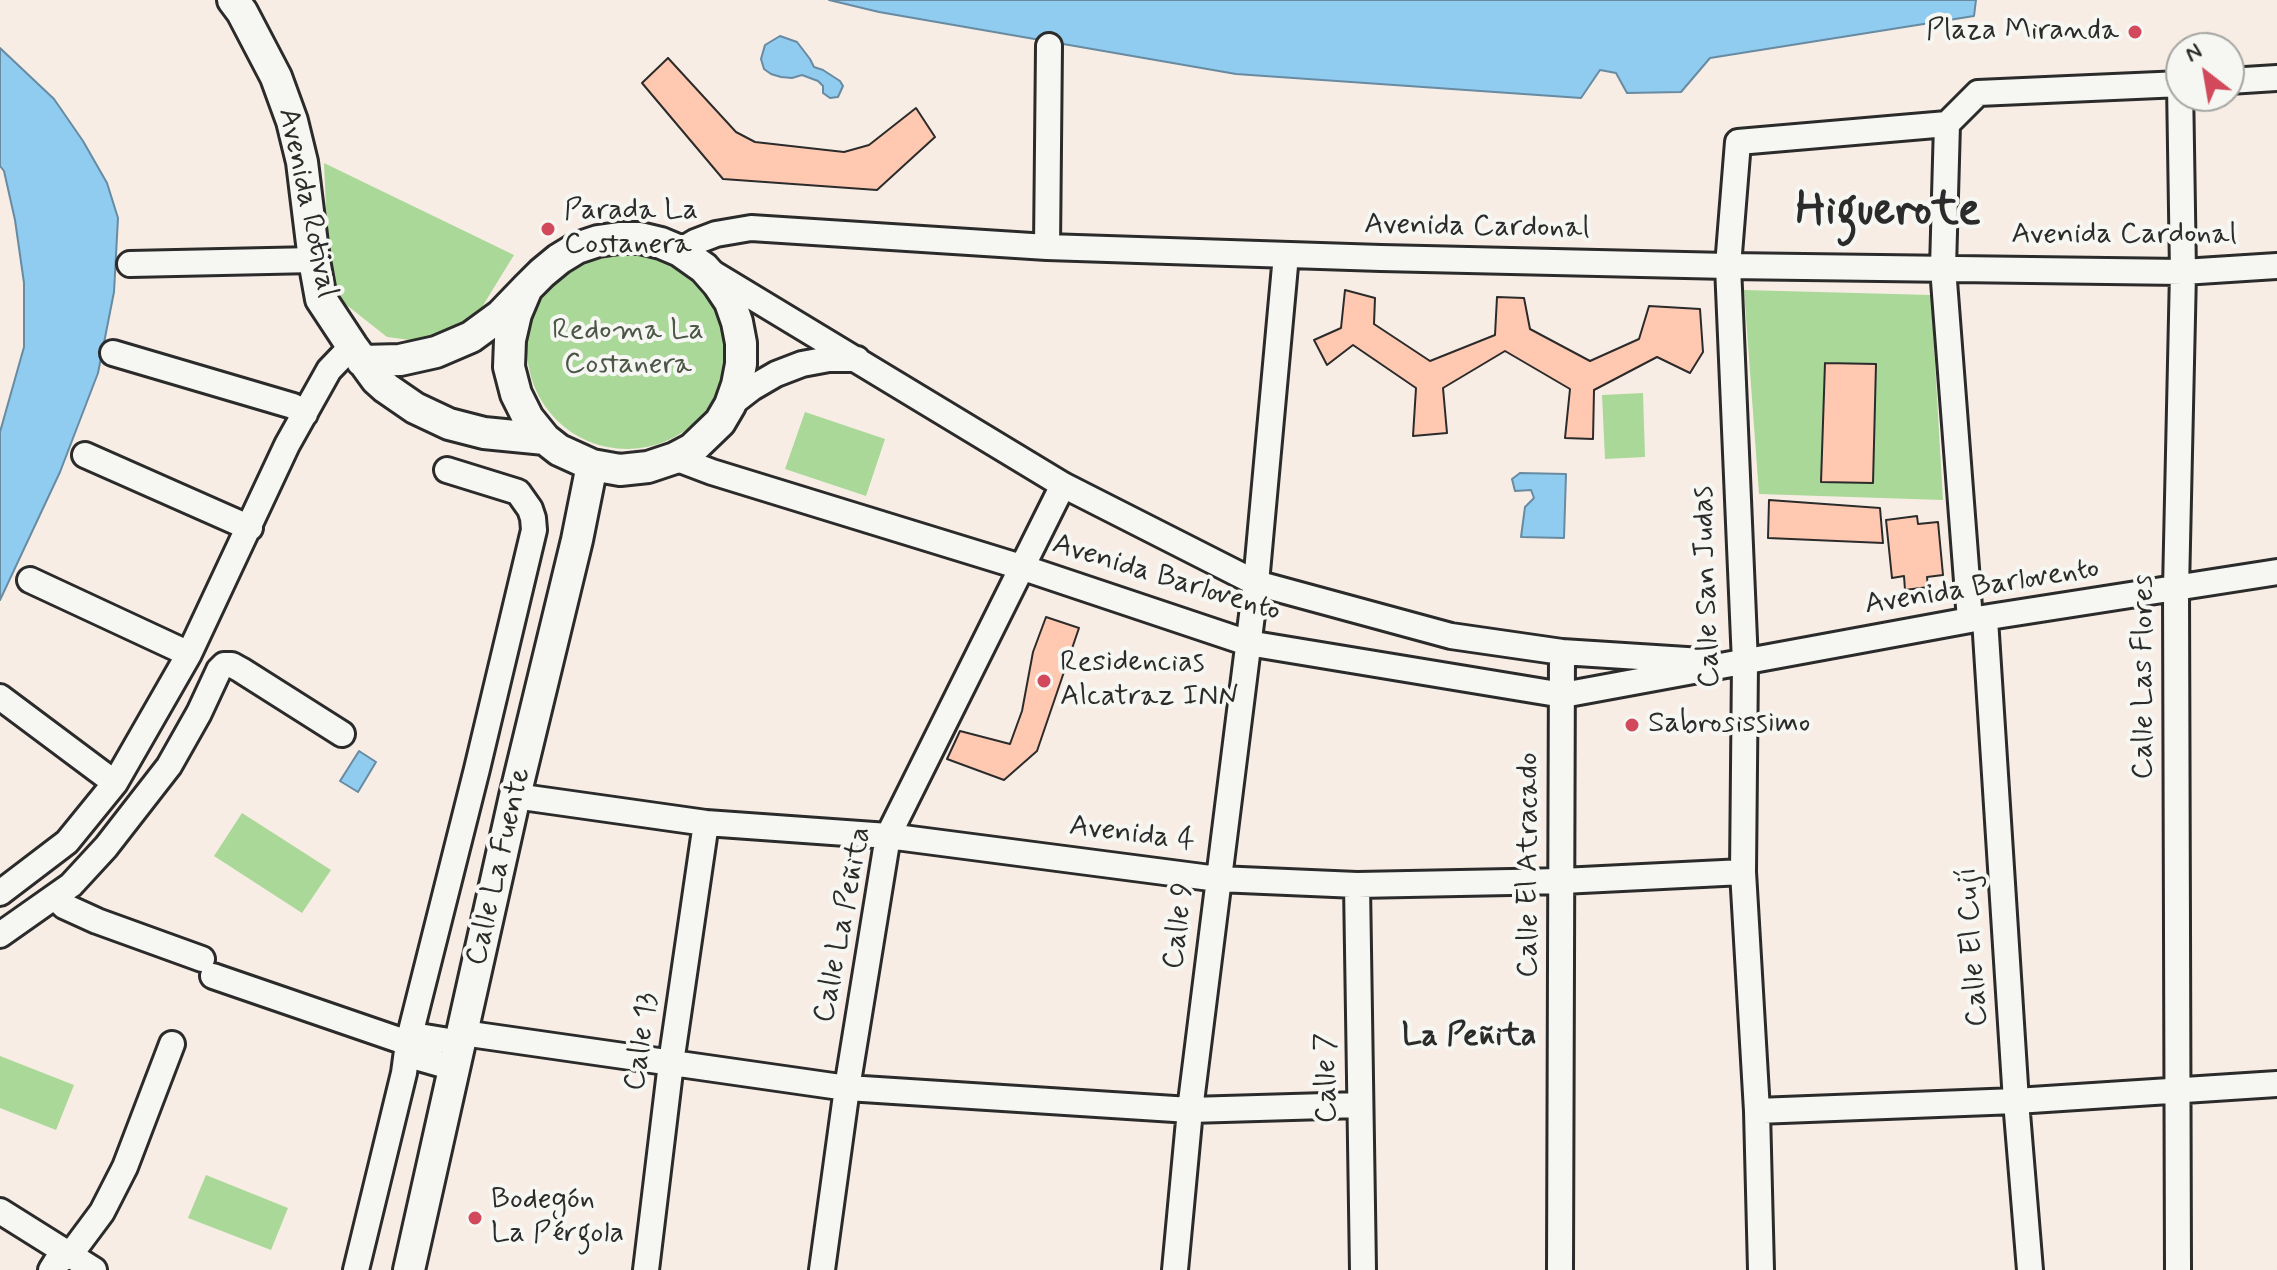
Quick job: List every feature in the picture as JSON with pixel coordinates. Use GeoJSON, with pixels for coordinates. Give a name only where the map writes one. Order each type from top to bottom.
{"type":"FeatureCollection","features":[{"type":"Feature","properties":{"kind":"main road","name":"Avenida Rotival"},"geometry":{"type":"LineString","coordinates":[[233,0],[276,77],[292,121],[302,162],[321,299],[357,354],[386,388],[415,408],[449,424],[484,433],[545,439]]}},
{"type":"Feature","properties":{"kind":"main road"},"geometry":{"type":"LineString","coordinates":[[357,354],[400,360],[436,352],[471,337],[501,315],[527,288],[559,259],[577,248],[598,241],[640,238],[661,243],[692,260],[724,293],[737,322],[741,364],[730,405],[720,422],[692,449],[648,467],[620,470],[592,465],[559,450],[545,439],[528,418],[516,394],[509,367],[510,340],[527,288]]}},
{"type":"Feature","properties":{"kind":"main road","name":"Calle La Fuente"},"geometry":{"type":"LineString","coordinates":[[409,1270],[592,465]]}},
{"type":"Feature","properties":{"kind":"street"},"geometry":{"type":"LineString","coordinates":[[1047,247],[1049,46]]}},
{"type":"Feature","properties":{"kind":"street"},"geometry":{"type":"LineString","coordinates":[[2245,80],[2277,78]]}},
{"type":"Feature","properties":{"kind":"street"},"geometry":{"type":"LineString","coordinates":[[1947,124],[1978,93],[2165,85]]}},
{"type":"Feature","properties":{"kind":"street","name":"Calle Las Flores"},"geometry":{"type":"LineString","coordinates":[[2178,1270],[2176,589],[2183,272],[2181,112]]}},
{"type":"Feature","properties":{"kind":"street","name":"Calle San Judas"},"geometry":{"type":"LineString","coordinates":[[1761,1270],[1757,1111],[1743,872],[1745,663],[1728,266],[1738,142],[1947,124]]}},
{"type":"Feature","properties":{"kind":"street","name":"Calle El Cují"},"geometry":{"type":"LineString","coordinates":[[1947,124],[1943,268],[1978,619],[2030,1270]]}},
{"type":"Feature","properties":{"kind":"street","name":"Avenida Cardonal"},"geometry":{"type":"LineString","coordinates":[[692,260],[695,242],[716,234],[751,228],[1047,247],[1286,255],[1728,266],[2183,272],[2277,266]]}},
{"type":"Feature","properties":{"kind":"street","name":"Calle 9"},"geometry":{"type":"LineString","coordinates":[[1175,1270],[1190,1110],[1256,583],[1286,255]]}},
{"type":"Feature","properties":{"kind":"street"},"geometry":{"type":"LineString","coordinates":[[130,264],[314,260]]}},
{"type":"Feature","properties":{"kind":"street","name":"Avenida Barlovento"},"geometry":{"type":"LineString","coordinates":[[692,260],[1063,485],[1256,583],[1451,636],[1562,652],[1745,663]]}},
{"type":"Feature","properties":{"kind":"street"},"geometry":{"type":"LineString","coordinates":[[113,353],[293,406],[305,414]]}},
{"type":"Feature","properties":{"kind":"street"},"geometry":{"type":"LineString","coordinates":[[0,893],[67,842],[115,783],[189,654],[287,445],[329,370],[357,354]]}},
{"type":"Feature","properties":{"kind":"street"},"geometry":{"type":"LineString","coordinates":[[730,405],[776,374],[802,364],[829,359],[857,359]]}},
{"type":"Feature","properties":{"kind":"street"},"geometry":{"type":"LineString","coordinates":[[85,455],[250,528]]}},
{"type":"Feature","properties":{"kind":"street","name":"Avenida Barlovento"},"geometry":{"type":"LineString","coordinates":[[675,458],[1021,567],[1248,643],[1563,695],[1978,619],[2277,572]]}},
{"type":"Feature","properties":{"kind":"street"},"geometry":{"type":"LineString","coordinates":[[356,1270],[404,1073],[408,1043],[534,530],[530,509],[518,492],[447,470]]}},
{"type":"Feature","properties":{"kind":"street","name":"Calle La Peñita"},"geometry":{"type":"LineString","coordinates":[[822,1270],[847,1088],[888,836],[1063,485]]}},
{"type":"Feature","properties":{"kind":"street"},"geometry":{"type":"LineString","coordinates":[[30,580],[189,654]]}},
{"type":"Feature","properties":{"kind":"street","name":"Calle El Atracado"},"geometry":{"type":"LineString","coordinates":[[1560,1270],[1562,652]]}},
{"type":"Feature","properties":{"kind":"street"},"geometry":{"type":"LineString","coordinates":[[0,935],[71,885],[106,847],[169,766],[224,665],[241,670],[342,734]]}},
{"type":"Feature","properties":{"kind":"street"},"geometry":{"type":"LineString","coordinates":[[0,697],[115,783]]}},
{"type":"Feature","properties":{"kind":"street","name":"Avenida 4"},"geometry":{"type":"LineString","coordinates":[[515,796],[706,823],[888,836],[1218,879],[1357,885],[1562,881],[1743,872]]}},
{"type":"Feature","properties":{"kind":"street","name":"Calle 13"},"geometry":{"type":"LineString","coordinates":[[646,1270],[671,1063],[706,823]]}},
{"type":"Feature","properties":{"kind":"street","name":"Calle 7"},"geometry":{"type":"LineString","coordinates":[[1357,885],[1363,1270]]}},
{"type":"Feature","properties":{"kind":"street"},"geometry":{"type":"LineString","coordinates":[[55,897],[64,906],[207,967],[408,1043],[419,1058],[459,1048],[671,1063],[847,1088],[1190,1110],[1360,1105]]}},
{"type":"Feature","properties":{"kind":"street"},"geometry":{"type":"LineString","coordinates":[[65,1265],[102,1212],[125,1167],[172,1044]]}},
{"type":"Feature","properties":{"kind":"street"},"geometry":{"type":"LineString","coordinates":[[1757,1111],[2016,1101],[2277,1084]]}},
{"type":"Feature","properties":{"kind":"street"},"geometry":{"type":"LineString","coordinates":[[0,1211],[65,1265],[94,1270]]}},
{"type":"Feature","properties":{"kind":"green space"},"geometry":{"type":"Polygon","coordinates":[[[324,163],[514,255],[482,307],[433,343],[387,337],[344,303],[329,271],[324,163]]]}},
{"type":"Feature","properties":{"kind":"green space","name":"Redoma La Costanera"},"geometry":{"type":"Polygon","coordinates":[[[627,249],[665,257],[698,278],[719,311],[727,349],[719,387],[698,420],[665,441],[627,449],[589,441],[556,420],[535,387],[527,349],[535,311],[556,278],[589,257],[627,249]]]}},
{"type":"Feature","properties":{"kind":"green space"},"geometry":{"type":"Polygon","coordinates":[[[1744,290],[1931,295],[1943,500],[1759,494],[1744,290]],[[1825,363],[1821,481],[1873,483],[1876,364],[1825,363]]]}},
{"type":"Feature","properties":{"kind":"green space"},"geometry":{"type":"Polygon","coordinates":[[[1643,393],[1645,457],[1605,459],[1602,395],[1643,393]]]}},
{"type":"Feature","properties":{"kind":"green space"},"geometry":{"type":"Polygon","coordinates":[[[805,412],[885,439],[866,496],[785,469],[805,412]]]}},
{"type":"Feature","properties":{"kind":"green space"},"geometry":{"type":"Polygon","coordinates":[[[242,813],[331,870],[302,913],[214,856],[242,813]]]}},
{"type":"Feature","properties":{"kind":"green space"},"geometry":{"type":"Polygon","coordinates":[[[0,1056],[74,1085],[56,1130],[0,1108],[0,1056]]]}},
{"type":"Feature","properties":{"kind":"green space"},"geometry":{"type":"Polygon","coordinates":[[[206,1175],[288,1208],[271,1250],[188,1218],[206,1175]]]}},
{"type":"Feature","properties":{"kind":"water"},"geometry":{"type":"Polygon","coordinates":[[[829,0],[1976,0],[1974,16],[1710,58],[1681,92],[1627,93],[1616,73],[1600,70],[1581,98],[1236,74],[879,12],[829,0]]]}},
{"type":"Feature","properties":{"kind":"water"},"geometry":{"type":"Polygon","coordinates":[[[780,36],[797,42],[814,67],[840,81],[843,86],[838,97],[830,98],[823,93],[823,86],[818,81],[802,75],[781,77],[764,69],[761,59],[765,45],[780,36]]]}},
{"type":"Feature","properties":{"kind":"water"},"geometry":{"type":"Polygon","coordinates":[[[0,48],[54,99],[107,183],[118,218],[114,292],[98,373],[60,472],[0,600],[0,432],[24,347],[24,283],[15,220],[4,171],[0,166],[0,48]]]}},
{"type":"Feature","properties":{"kind":"water"},"geometry":{"type":"Polygon","coordinates":[[[1520,473],[1566,474],[1564,538],[1521,537],[1525,507],[1534,498],[1531,490],[1515,491],[1512,479],[1520,473]]]}},
{"type":"Feature","properties":{"kind":"water"},"geometry":{"type":"Polygon","coordinates":[[[359,751],[376,762],[358,792],[340,781],[359,751]]]}},
{"type":"Feature","properties":{"kind":"building"},"geometry":{"type":"Polygon","coordinates":[[[668,58],[736,132],[755,142],[844,152],[869,145],[916,108],[935,137],[877,190],[723,179],[642,83],[668,58]]]}},
{"type":"Feature","properties":{"kind":"building"},"geometry":{"type":"Polygon","coordinates":[[[1345,290],[1375,298],[1374,324],[1430,361],[1495,335],[1497,297],[1524,298],[1530,329],[1590,361],[1639,339],[1649,306],[1700,309],[1703,352],[1690,373],[1657,357],[1594,390],[1593,439],[1565,438],[1570,389],[1505,351],[1443,388],[1447,433],[1413,436],[1416,388],[1353,345],[1327,365],[1314,340],[1341,328],[1345,290]]]}},
{"type":"Feature","properties":{"kind":"building"},"geometry":{"type":"Polygon","coordinates":[[[1825,363],[1876,364],[1873,483],[1821,482],[1825,363]]]}},
{"type":"Feature","properties":{"kind":"building"},"geometry":{"type":"Polygon","coordinates":[[[1769,500],[1880,508],[1883,543],[1768,538],[1769,500]]]}},
{"type":"Feature","properties":{"kind":"building"},"geometry":{"type":"Polygon","coordinates":[[[1917,516],[1918,524],[1938,522],[1943,575],[1927,577],[1928,587],[1905,590],[1904,576],[1892,578],[1886,520],[1917,516]]]}},
{"type":"Feature","properties":{"kind":"building","name":"Residencias Alcatraz INN"},"geometry":{"type":"Polygon","coordinates":[[[1046,617],[1079,628],[1037,751],[1004,780],[947,759],[960,731],[1010,744],[1022,711],[1033,652],[1046,617]]]}},
{"type":"Feature","properties":{"kind":"place","name":"Plaza Miranda"},"geometry":{"type":"Point","coordinates":[2135,32]}},
{"type":"Feature","properties":{"kind":"place","name":"Parada La Costanera"},"geometry":{"type":"Point","coordinates":[548,229]}},
{"type":"Feature","properties":{"kind":"place","name":"Residencias Alcatraz INN"},"geometry":{"type":"Point","coordinates":[1044,681]}},
{"type":"Feature","properties":{"kind":"place","name":"Sabrosissimo"},"geometry":{"type":"Point","coordinates":[1632,725]}},
{"type":"Feature","properties":{"kind":"place","name":"Bodegón La Pérgola"},"geometry":{"type":"Point","coordinates":[475,1218]}},
{"type":"Feature","properties":{"kind":"district","name":"Higuerote"},"geometry":{"type":"Point","coordinates":[1888,213]}},
{"type":"Feature","properties":{"kind":"district","name":"La Peñita"},"geometry":{"type":"Point","coordinates":[1469,1037]}}]}
